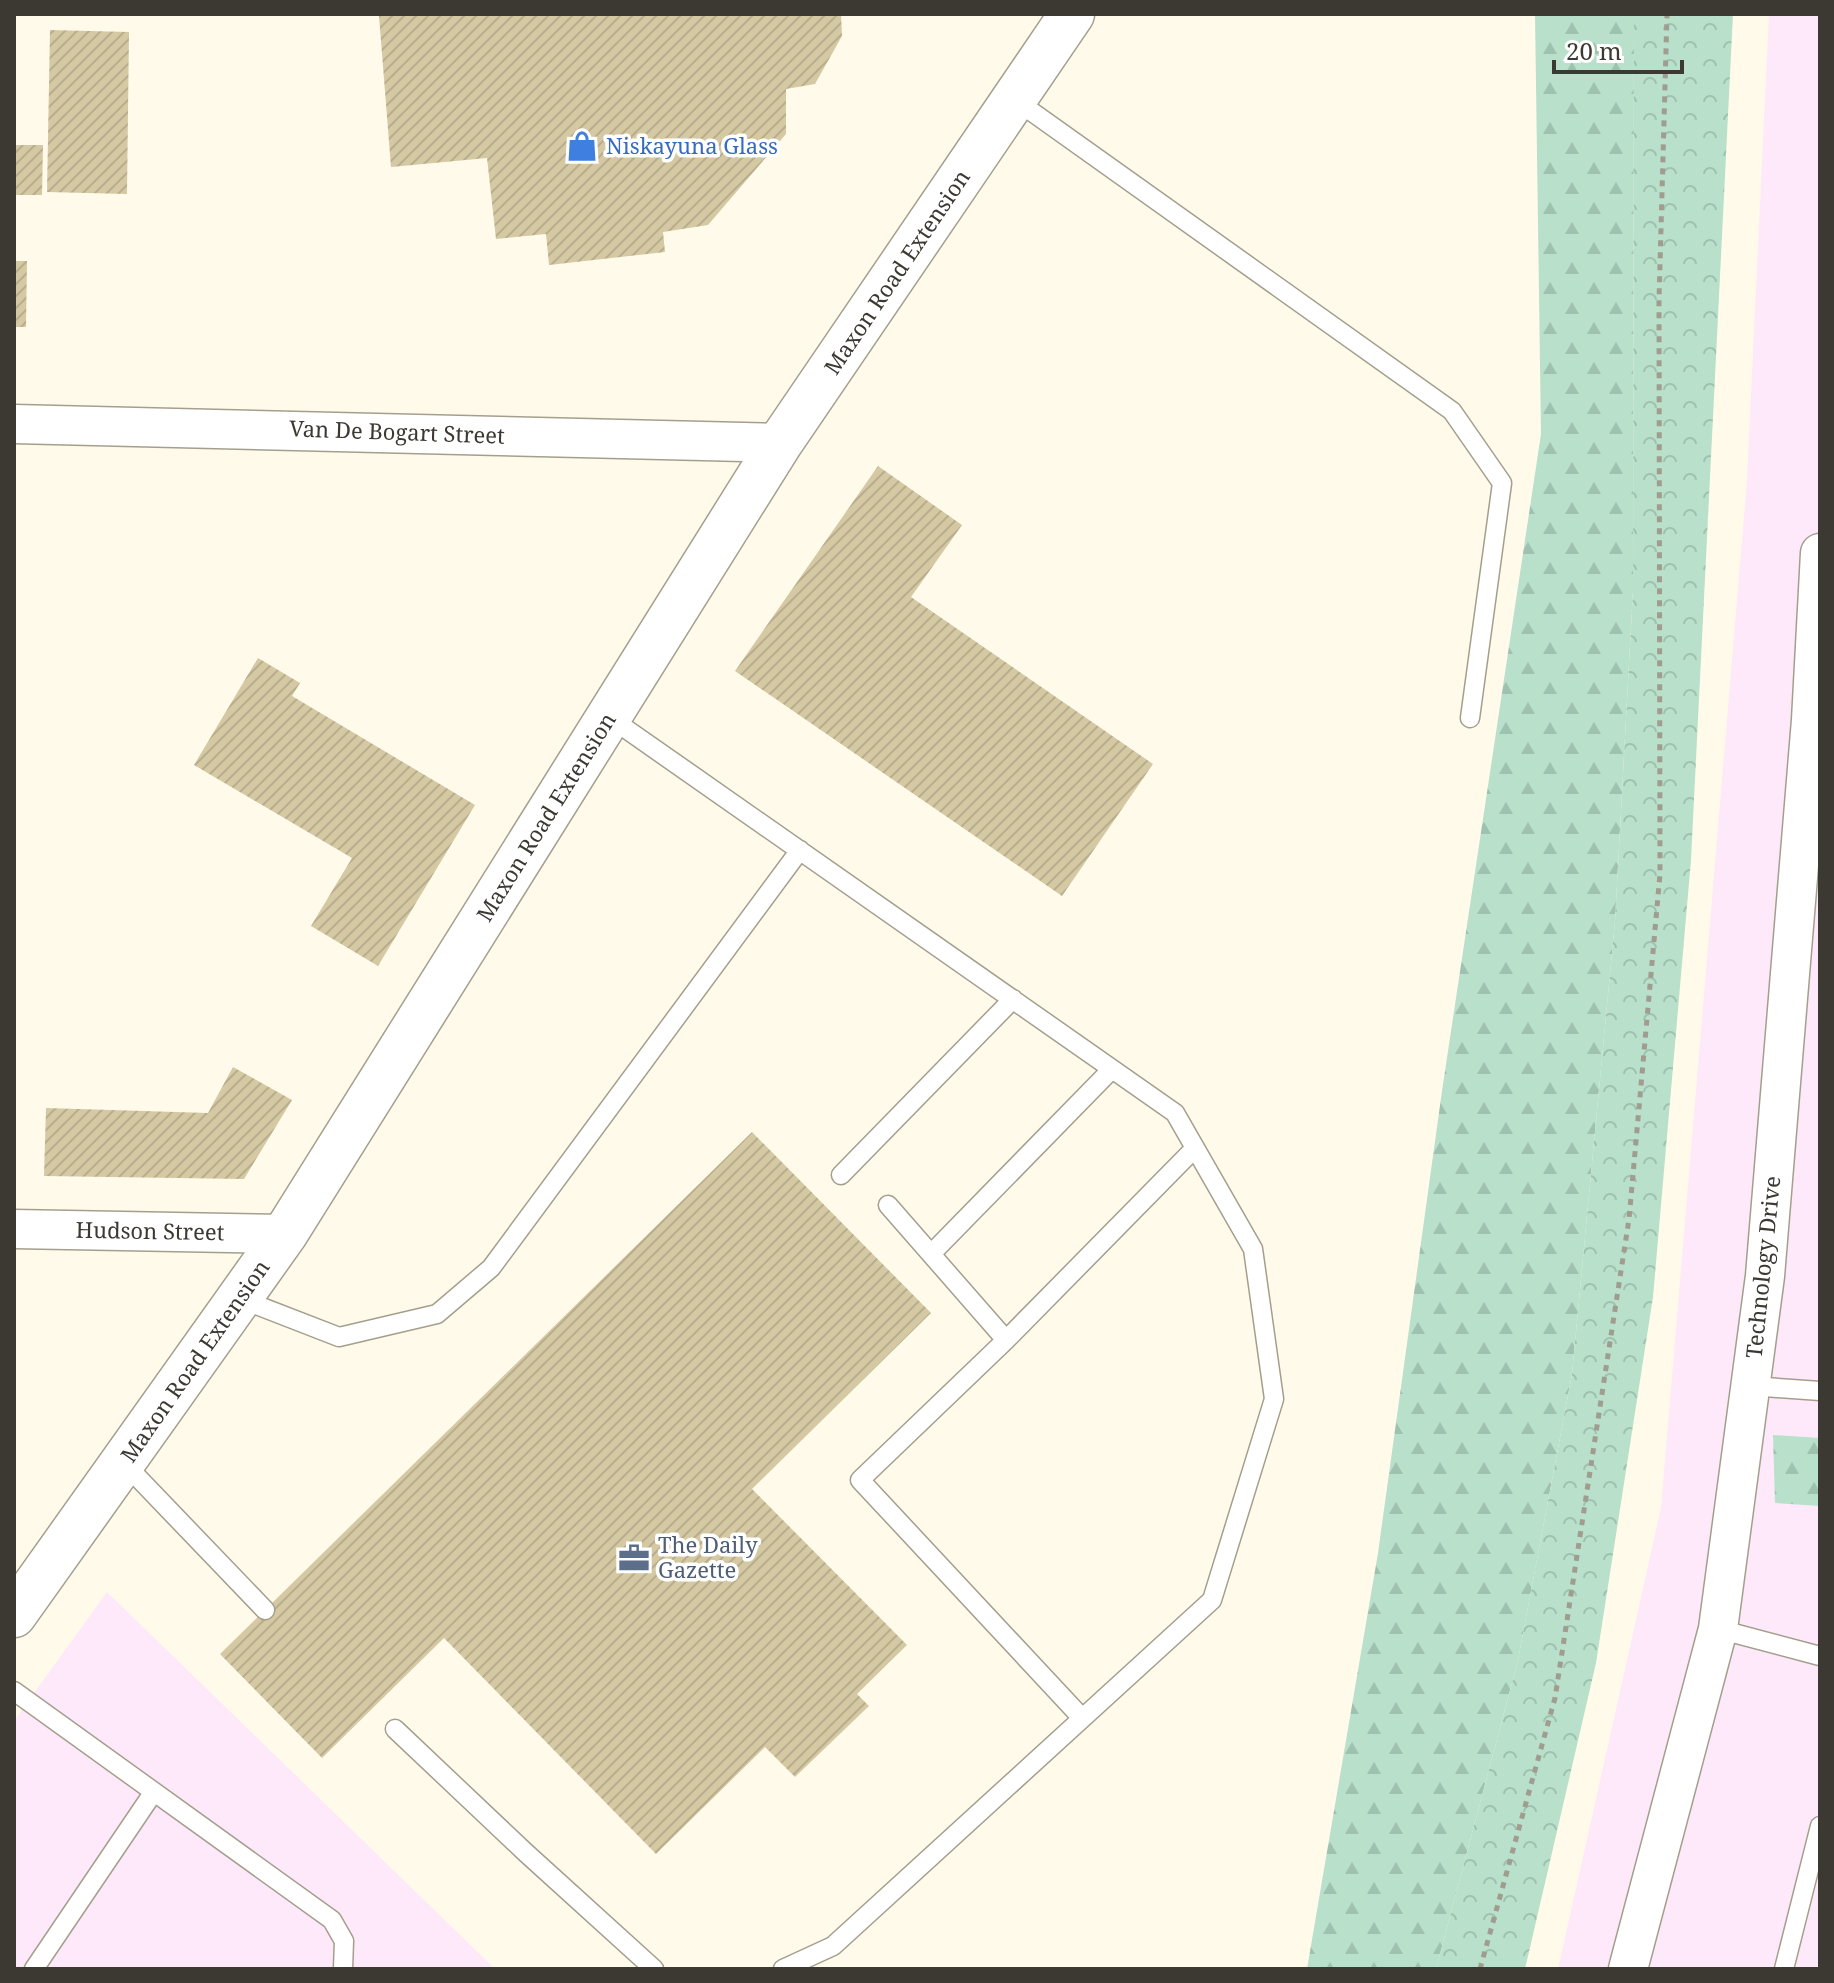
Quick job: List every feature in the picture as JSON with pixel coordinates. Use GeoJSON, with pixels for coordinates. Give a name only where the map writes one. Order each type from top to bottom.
{"type":"FeatureCollection","features":[{"type":"Feature","properties":{"kind":"street","name":"Maxon Road Extension"},"geometry":{"type":"LineString","coordinates":[[14,1615],[285,1234],[780,443],[1072,14]]}},
{"type":"Feature","properties":{"kind":"street","name":"Van De Bogart Street"},"geometry":{"type":"LineString","coordinates":[[14,424],[780,443]]}},
{"type":"Feature","properties":{"kind":"street","name":"Technology Drive"},"geometry":{"type":"LineString","coordinates":[[1628,1969],[1718,1629],[1751,1386],[1765,1276],[1811,720],[1820,553]]}},
{"type":"Feature","properties":{"kind":"street","name":"Hudson Street"},"geometry":{"type":"LineString","coordinates":[[14,1229],[285,1234]]}},
{"type":"Feature","properties":{"kind":"lane"},"geometry":{"type":"LineString","coordinates":[[1014,99],[1452,411],[1502,483],[1470,718]]}},
{"type":"Feature","properties":{"kind":"lane"},"geometry":{"type":"LineString","coordinates":[[609,717],[1175,1113],[1253,1249],[1274,1399],[1212,1600],[833,1946],[783,1969]]}},
{"type":"Feature","properties":{"kind":"lane"},"geometry":{"type":"LineString","coordinates":[[239,1298],[339,1337],[437,1314],[491,1268],[800,850]]}},
{"type":"Feature","properties":{"kind":"lane"},"geometry":{"type":"LineString","coordinates":[[841,1175],[1013,999]]}},
{"type":"Feature","properties":{"kind":"lane"},"geometry":{"type":"LineString","coordinates":[[931,1254],[1112,1069]]}},
{"type":"Feature","properties":{"kind":"lane"},"geometry":{"type":"LineString","coordinates":[[1082,1718],[860,1480],[1006,1340],[1195,1148]]}},
{"type":"Feature","properties":{"kind":"lane"},"geometry":{"type":"LineString","coordinates":[[888,1205],[1006,1340]]}},
{"type":"Feature","properties":{"kind":"lane"},"geometry":{"type":"LineString","coordinates":[[1751,1386],[1820,1391]]}},
{"type":"Feature","properties":{"kind":"lane"},"geometry":{"type":"LineString","coordinates":[[123,1462],[265,1610]]}},
{"type":"Feature","properties":{"kind":"lane"},"geometry":{"type":"LineString","coordinates":[[1718,1629],[1820,1656]]}},
{"type":"Feature","properties":{"kind":"lane"},"geometry":{"type":"LineString","coordinates":[[14,1691],[332,1920],[344,1941],[343,1969]]}},
{"type":"Feature","properties":{"kind":"lane"},"geometry":{"type":"LineString","coordinates":[[395,1729],[654,1969]]}},
{"type":"Feature","properties":{"kind":"lane"},"geometry":{"type":"LineString","coordinates":[[34,1969],[153,1793]]}},
{"type":"Feature","properties":{"kind":"lane"},"geometry":{"type":"LineString","coordinates":[[1784,1969],[1820,1826]]}},
{"type":"Feature","properties":{"kind":"path"},"geometry":{"type":"LineString","coordinates":[[1480,1969],[1555,1698],[1629,1219],[1660,874],[1659,300],[1667,14]]}},
{"type":"Feature","properties":{"kind":"shaded area"},"geometry":{"type":"Polygon","coordinates":[[[1769,14],[1820,14],[1820,1969],[1558,1969],[1661,1508],[1747,481],[1769,14]]]}},
{"type":"Feature","properties":{"kind":"shaded area"},"geometry":{"type":"Polygon","coordinates":[[[107,1592],[495,1969],[14,1969],[14,1721],[107,1592]]]}},
{"type":"Feature","properties":{"kind":"green space"},"geometry":{"type":"Polygon","coordinates":[[[1535,14],[1634,14],[1633,590],[1615,921],[1572,1374],[1518,1660],[1436,1969],[1307,1969],[1378,1553],[1442,1091],[1541,434],[1535,14]]]}},
{"type":"Feature","properties":{"kind":"green space"},"geometry":{"type":"Polygon","coordinates":[[[1634,14],[1733,14],[1691,860],[1653,1297],[1596,1663],[1525,1969],[1436,1969],[1518,1660],[1572,1374],[1615,921],[1633,590],[1634,14]]]}},
{"type":"Feature","properties":{"kind":"green space"},"geometry":{"type":"Polygon","coordinates":[[[1773,1435],[1820,1438],[1820,1506],[1775,1503],[1773,1435]]]}},
{"type":"Feature","properties":{"kind":"building","name":"Niskayuna Glass"},"geometry":{"type":"Polygon","coordinates":[[[841,14],[842,36],[815,84],[786,89],[786,134],[708,225],[663,232],[665,252],[549,265],[546,234],[496,239],[487,158],[391,167],[379,16],[841,14]]]}},
{"type":"Feature","properties":{"kind":"building"},"geometry":{"type":"Polygon","coordinates":[[[50,30],[129,32],[127,194],[47,192],[50,30]]]}},
{"type":"Feature","properties":{"kind":"building"},"geometry":{"type":"Polygon","coordinates":[[[14,145],[43,145],[42,195],[14,195],[14,145]]]}},
{"type":"Feature","properties":{"kind":"building"},"geometry":{"type":"Polygon","coordinates":[[[14,261],[27,261],[26,327],[14,327],[14,261]]]}},
{"type":"Feature","properties":{"kind":"building"},"geometry":{"type":"Polygon","coordinates":[[[878,466],[962,525],[911,597],[1153,764],[1062,896],[735,671],[878,466]]]}},
{"type":"Feature","properties":{"kind":"building"},"geometry":{"type":"Polygon","coordinates":[[[258,658],[300,683],[292,696],[475,805],[378,966],[311,926],[352,858],[194,765],[258,658]]]}},
{"type":"Feature","properties":{"kind":"building"},"geometry":{"type":"Polygon","coordinates":[[[233,1067],[292,1100],[244,1179],[44,1176],[46,1108],[208,1113],[233,1067]]]}},
{"type":"Feature","properties":{"kind":"building"},"geometry":{"type":"Polygon","coordinates":[[[752,1132],[931,1313],[752,1489],[907,1645],[857,1694],[869,1706],[795,1777],[765,1747],[656,1854],[444,1638],[322,1758],[220,1654],[752,1132]]]}},
{"type":"Feature","properties":{"kind":"place","name":"Niskayuna Glass"},"geometry":{"type":"Point","coordinates":[582,146]}},
{"type":"Feature","properties":{"kind":"place","name":"The Daily Gazette"},"geometry":{"type":"Point","coordinates":[634,1558]}}]}
